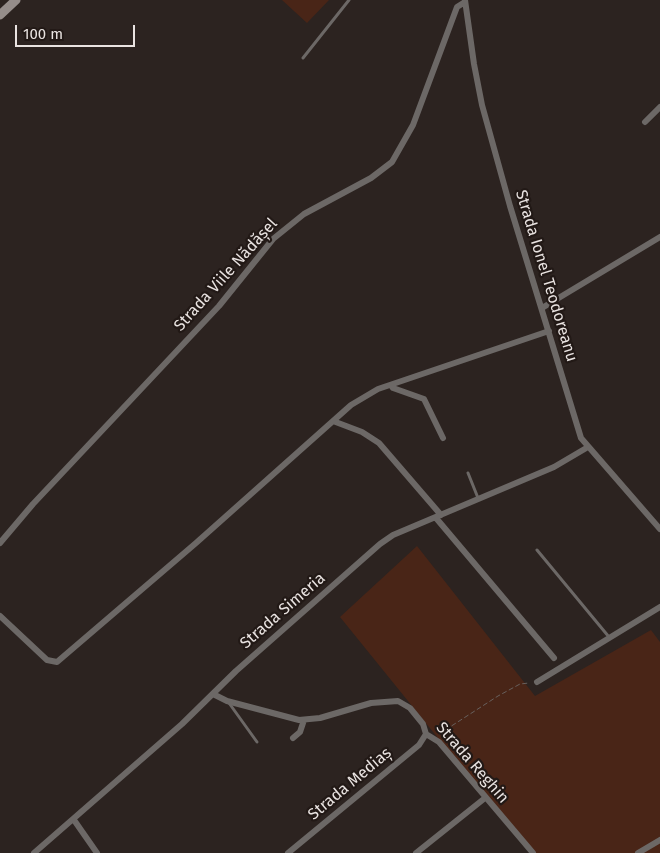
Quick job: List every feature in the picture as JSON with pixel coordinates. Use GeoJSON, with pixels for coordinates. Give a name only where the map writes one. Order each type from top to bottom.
{"type":"FeatureCollection","features":[{"type":"Feature","properties":{"kind":"main road"},"geometry":{"type":"LineString","coordinates":[[0,15],[16,0]]}},
{"type":"Feature","properties":{"kind":"street","name":"Strada Ionel Teodoreanu"},"geometry":{"type":"LineString","coordinates":[[465,1],[482,105],[574,420],[581,438],[660,529]]}},
{"type":"Feature","properties":{"kind":"street","name":"Strada Viile Nădășel"},"geometry":{"type":"LineString","coordinates":[[0,543],[33,504],[219,306],[274,239],[304,214],[371,178],[392,162],[413,125],[457,8],[465,1]]}},
{"type":"Feature","properties":{"kind":"street"},"geometry":{"type":"LineString","coordinates":[[645,122],[660,107]]}},
{"type":"Feature","properties":{"kind":"street"},"geometry":{"type":"LineString","coordinates":[[542,308],[660,237]]}},
{"type":"Feature","properties":{"kind":"street"},"geometry":{"type":"LineString","coordinates":[[0,616],[47,660],[57,662],[196,543],[333,421],[365,396],[391,385],[549,331]]}},
{"type":"Feature","properties":{"kind":"street"},"geometry":{"type":"LineString","coordinates":[[391,385],[392,388],[424,399],[443,438]]}},
{"type":"Feature","properties":{"kind":"street"},"geometry":{"type":"LineString","coordinates":[[333,421],[362,432],[379,443],[554,658]]}},
{"type":"Feature","properties":{"kind":"street","name":"Strada Simeria"},"geometry":{"type":"LineString","coordinates":[[34,853],[74,820],[236,671],[380,544],[393,535],[554,467],[588,446]]}},
{"type":"Feature","properties":{"kind":"street"},"geometry":{"type":"LineString","coordinates":[[537,682],[660,607]]}},
{"type":"Feature","properties":{"kind":"street","name":"Strada Reghin"},"geometry":{"type":"LineString","coordinates":[[213,694],[227,701],[292,719],[304,720],[320,718],[371,703],[398,701],[410,708],[423,724],[426,734],[434,737],[484,798],[533,853]]}},
{"type":"Feature","properties":{"kind":"street"},"geometry":{"type":"LineString","coordinates":[[293,738],[300,732],[304,720]]}},
{"type":"Feature","properties":{"kind":"street","name":"Strada Mediaș"},"geometry":{"type":"LineString","coordinates":[[288,853],[420,745],[426,734]]}},
{"type":"Feature","properties":{"kind":"street"},"geometry":{"type":"LineString","coordinates":[[416,853],[484,798]]}},
{"type":"Feature","properties":{"kind":"street"},"geometry":{"type":"LineString","coordinates":[[74,820],[97,853]]}},
{"type":"Feature","properties":{"kind":"street"},"geometry":{"type":"LineString","coordinates":[[638,853],[660,840]]}},
{"type":"Feature","properties":{"kind":"lane"},"geometry":{"type":"LineString","coordinates":[[303,58],[349,0]]}},
{"type":"Feature","properties":{"kind":"lane"},"geometry":{"type":"LineString","coordinates":[[468,473],[478,498]]}},
{"type":"Feature","properties":{"kind":"lane"},"geometry":{"type":"LineString","coordinates":[[537,550],[609,637]]}},
{"type":"Feature","properties":{"kind":"lane"},"geometry":{"type":"LineString","coordinates":[[227,701],[257,742]]}},
{"type":"Feature","properties":{"kind":"path"},"geometry":{"type":"LineString","coordinates":[[434,737],[520,684],[537,682]]}},
{"type":"Feature","properties":{"kind":"shaded area"},"geometry":{"type":"Polygon","coordinates":[[[282,0],[329,0],[307,23],[282,0]]]}},
{"type":"Feature","properties":{"kind":"shaded area"},"geometry":{"type":"Polygon","coordinates":[[[417,546],[535,696],[651,630],[660,642],[660,853],[531,853],[340,617],[417,546]]]}}]}
